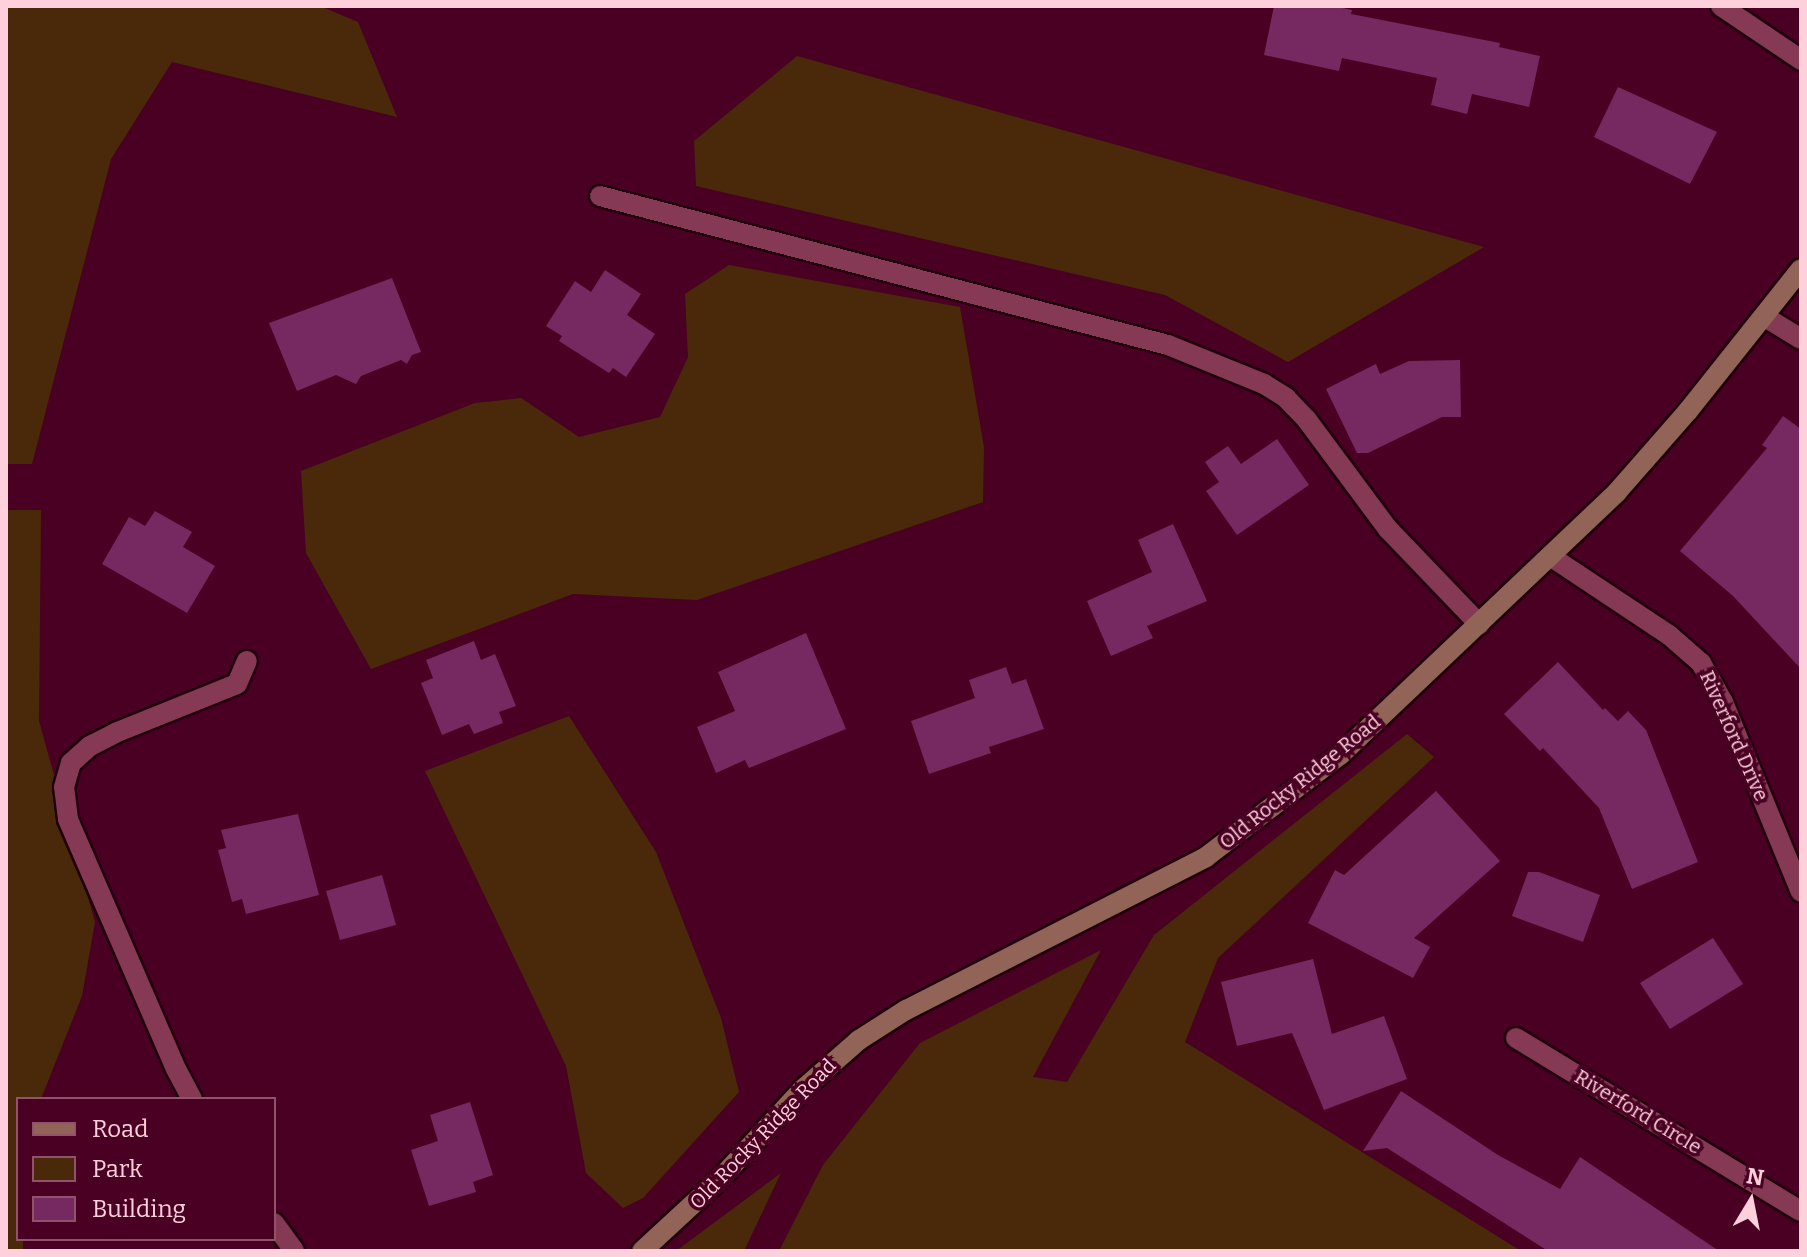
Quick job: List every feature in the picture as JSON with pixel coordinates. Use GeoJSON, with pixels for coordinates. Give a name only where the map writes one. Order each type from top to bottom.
{"type":"FeatureCollection","features":[{"type":"Feature","properties":{"kind":"street"},"geometry":{"type":"LineString","coordinates":[[1721,6],[1801,60]]}},
{"type":"Feature","properties":{"kind":"street"},"geometry":{"type":"LineString","coordinates":[[600,196],[1168,345],[1264,384],[1286,398],[1307,420],[1388,529],[1479,624]]}},
{"type":"Feature","properties":{"kind":"street","name":"Old Rocky Ridge Road"},"geometry":{"type":"LineString","coordinates":[[642,1251],[719,1180],[803,1089],[859,1040],[906,1010],[1206,857],[1340,755],[1617,492],[1765,317],[1801,269]]}},
{"type":"Feature","properties":{"kind":"street"},"geometry":{"type":"LineString","coordinates":[[1765,317],[1801,339]]}},
{"type":"Feature","properties":{"kind":"street","name":"Riverford Drive"},"geometry":{"type":"LineString","coordinates":[[1550,556],[1669,635],[1701,663],[1723,702],[1801,892]]}},
{"type":"Feature","properties":{"kind":"street"},"geometry":{"type":"LineString","coordinates":[[191,1097],[68,819],[64,787],[71,763],[90,746],[237,684],[247,661]]}},
{"type":"Feature","properties":{"kind":"street","name":"Riverford Circle"},"geometry":{"type":"LineString","coordinates":[[1516,1038],[1801,1211]]}},
{"type":"Feature","properties":{"kind":"street"},"geometry":{"type":"LineString","coordinates":[[276,1226],[294,1251]]}},
{"type":"Feature","properties":{"kind":"green space"},"geometry":{"type":"Polygon","coordinates":[[[6,6],[320,6],[358,22],[397,117],[172,62],[111,159],[32,464],[6,464],[6,6]]]}},
{"type":"Feature","properties":{"kind":"green space"},"geometry":{"type":"Polygon","coordinates":[[[797,56],[1484,247],[1288,362],[1165,295],[696,186],[694,141],[797,56]]]}},
{"type":"Feature","properties":{"kind":"green space"},"geometry":{"type":"Polygon","coordinates":[[[729,265],[960,307],[984,447],[983,502],[697,600],[573,594],[371,669],[306,553],[301,471],[475,403],[521,398],[579,437],[660,417],[688,357],[685,294],[729,265]]]}},
{"type":"Feature","properties":{"kind":"green space"},"geometry":{"type":"Polygon","coordinates":[[[6,510],[41,510],[39,721],[95,922],[82,996],[42,1097],[16,1097],[16,1241],[23,1241],[23,1251],[6,1251],[6,510]]]}},
{"type":"Feature","properties":{"kind":"green space"},"geometry":{"type":"Polygon","coordinates":[[[569,716],[656,852],[721,1018],[739,1092],[643,1198],[623,1208],[586,1173],[566,1066],[425,771],[569,716]]]}},
{"type":"Feature","properties":{"kind":"green space"},"geometry":{"type":"Polygon","coordinates":[[[1407,734],[1434,757],[1218,958],[1185,1042],[1521,1251],[779,1251],[823,1165],[920,1043],[1101,950],[1033,1077],[1067,1082],[1154,935],[1407,734]]]}},
{"type":"Feature","properties":{"kind":"green space"},"geometry":{"type":"Polygon","coordinates":[[[781,1173],[744,1251],[676,1251],[781,1173]]]}},
{"type":"Feature","properties":{"kind":"building"},"geometry":{"type":"Polygon","coordinates":[[[1274,6],[1333,6],[1352,10],[1351,14],[1500,43],[1499,47],[1540,56],[1529,107],[1472,94],[1467,114],[1431,105],[1437,78],[1342,58],[1339,71],[1264,55],[1274,6]]]}},
{"type":"Feature","properties":{"kind":"building"},"geometry":{"type":"Polygon","coordinates":[[[1618,87],[1717,132],[1690,184],[1594,137],[1618,87]]]}},
{"type":"Feature","properties":{"kind":"building"},"geometry":{"type":"Polygon","coordinates":[[[605,270],[641,294],[627,315],[655,334],[626,377],[613,368],[609,373],[559,341],[562,336],[546,326],[575,281],[591,292],[605,270]]]}},
{"type":"Feature","properties":{"kind":"building"},"geometry":{"type":"Polygon","coordinates":[[[392,278],[421,352],[412,355],[407,364],[401,360],[361,376],[356,384],[336,375],[297,391],[269,323],[392,278]]]}},
{"type":"Feature","properties":{"kind":"building"},"geometry":{"type":"Polygon","coordinates":[[[1460,360],[1461,417],[1442,417],[1368,453],[1357,453],[1326,389],[1376,364],[1380,374],[1409,361],[1460,360]]]}},
{"type":"Feature","properties":{"kind":"building"},"geometry":{"type":"Polygon","coordinates":[[[1783,416],[1801,429],[1801,669],[1733,596],[1680,551],[1767,448],[1762,445],[1783,416]]]}},
{"type":"Feature","properties":{"kind":"building"},"geometry":{"type":"Polygon","coordinates":[[[1277,439],[1309,485],[1237,535],[1206,491],[1219,482],[1205,462],[1228,446],[1241,464],[1277,439]]]}},
{"type":"Feature","properties":{"kind":"building"},"geometry":{"type":"Polygon","coordinates":[[[155,511],[192,532],[183,547],[215,566],[187,613],[102,564],[129,517],[145,526],[155,511]]]}},
{"type":"Feature","properties":{"kind":"building"},"geometry":{"type":"Polygon","coordinates":[[[1173,524],[1207,601],[1147,626],[1153,638],[1111,656],[1087,601],[1152,572],[1138,540],[1173,524]]]}},
{"type":"Feature","properties":{"kind":"building"},"geometry":{"type":"Polygon","coordinates":[[[806,633],[846,729],[749,768],[745,760],[716,773],[697,727],[735,711],[718,672],[806,633]]]}},
{"type":"Feature","properties":{"kind":"building"},"geometry":{"type":"Polygon","coordinates":[[[474,641],[481,660],[495,654],[516,706],[499,712],[503,723],[474,734],[469,724],[442,735],[421,683],[433,678],[426,660],[474,641]]]}},
{"type":"Feature","properties":{"kind":"building"},"geometry":{"type":"Polygon","coordinates":[[[1558,662],[1603,710],[1605,708],[1618,721],[1628,711],[1646,730],[1698,862],[1632,889],[1599,808],[1543,748],[1540,751],[1504,714],[1558,662]]]}},
{"type":"Feature","properties":{"kind":"building"},"geometry":{"type":"Polygon","coordinates":[[[1006,667],[1012,684],[1026,679],[1044,729],[989,747],[991,753],[929,774],[911,721],[975,698],[969,680],[1006,667]]]}},
{"type":"Feature","properties":{"kind":"building"},"geometry":{"type":"Polygon","coordinates":[[[1436,791],[1500,861],[1414,938],[1430,947],[1413,978],[1308,923],[1335,870],[1344,875],[1436,791]]]}},
{"type":"Feature","properties":{"kind":"building"},"geometry":{"type":"Polygon","coordinates":[[[298,814],[319,895],[246,914],[242,899],[232,902],[218,850],[226,848],[221,830],[298,814]]]}},
{"type":"Feature","properties":{"kind":"building"},"geometry":{"type":"Polygon","coordinates":[[[1528,872],[1539,872],[1600,895],[1583,942],[1512,916],[1528,872]]]}},
{"type":"Feature","properties":{"kind":"building"},"geometry":{"type":"Polygon","coordinates":[[[382,875],[396,925],[340,940],[326,891],[382,875]]]}},
{"type":"Feature","properties":{"kind":"building"},"geometry":{"type":"Polygon","coordinates":[[[1713,938],[1743,984],[1670,1029],[1640,983],[1713,938]]]}},
{"type":"Feature","properties":{"kind":"building"},"geometry":{"type":"Polygon","coordinates":[[[1313,959],[1332,1034],[1384,1016],[1407,1079],[1324,1110],[1292,1033],[1237,1046],[1221,982],[1313,959]]]}},
{"type":"Feature","properties":{"kind":"building"},"geometry":{"type":"Polygon","coordinates":[[[1401,1091],[1498,1155],[1560,1189],[1580,1157],[1719,1251],[1548,1251],[1387,1148],[1363,1151],[1401,1091]]]}},
{"type":"Feature","properties":{"kind":"building"},"geometry":{"type":"Polygon","coordinates":[[[470,1102],[493,1175],[473,1182],[476,1192],[429,1206],[411,1150],[438,1141],[430,1115],[470,1102]]]}}]}
